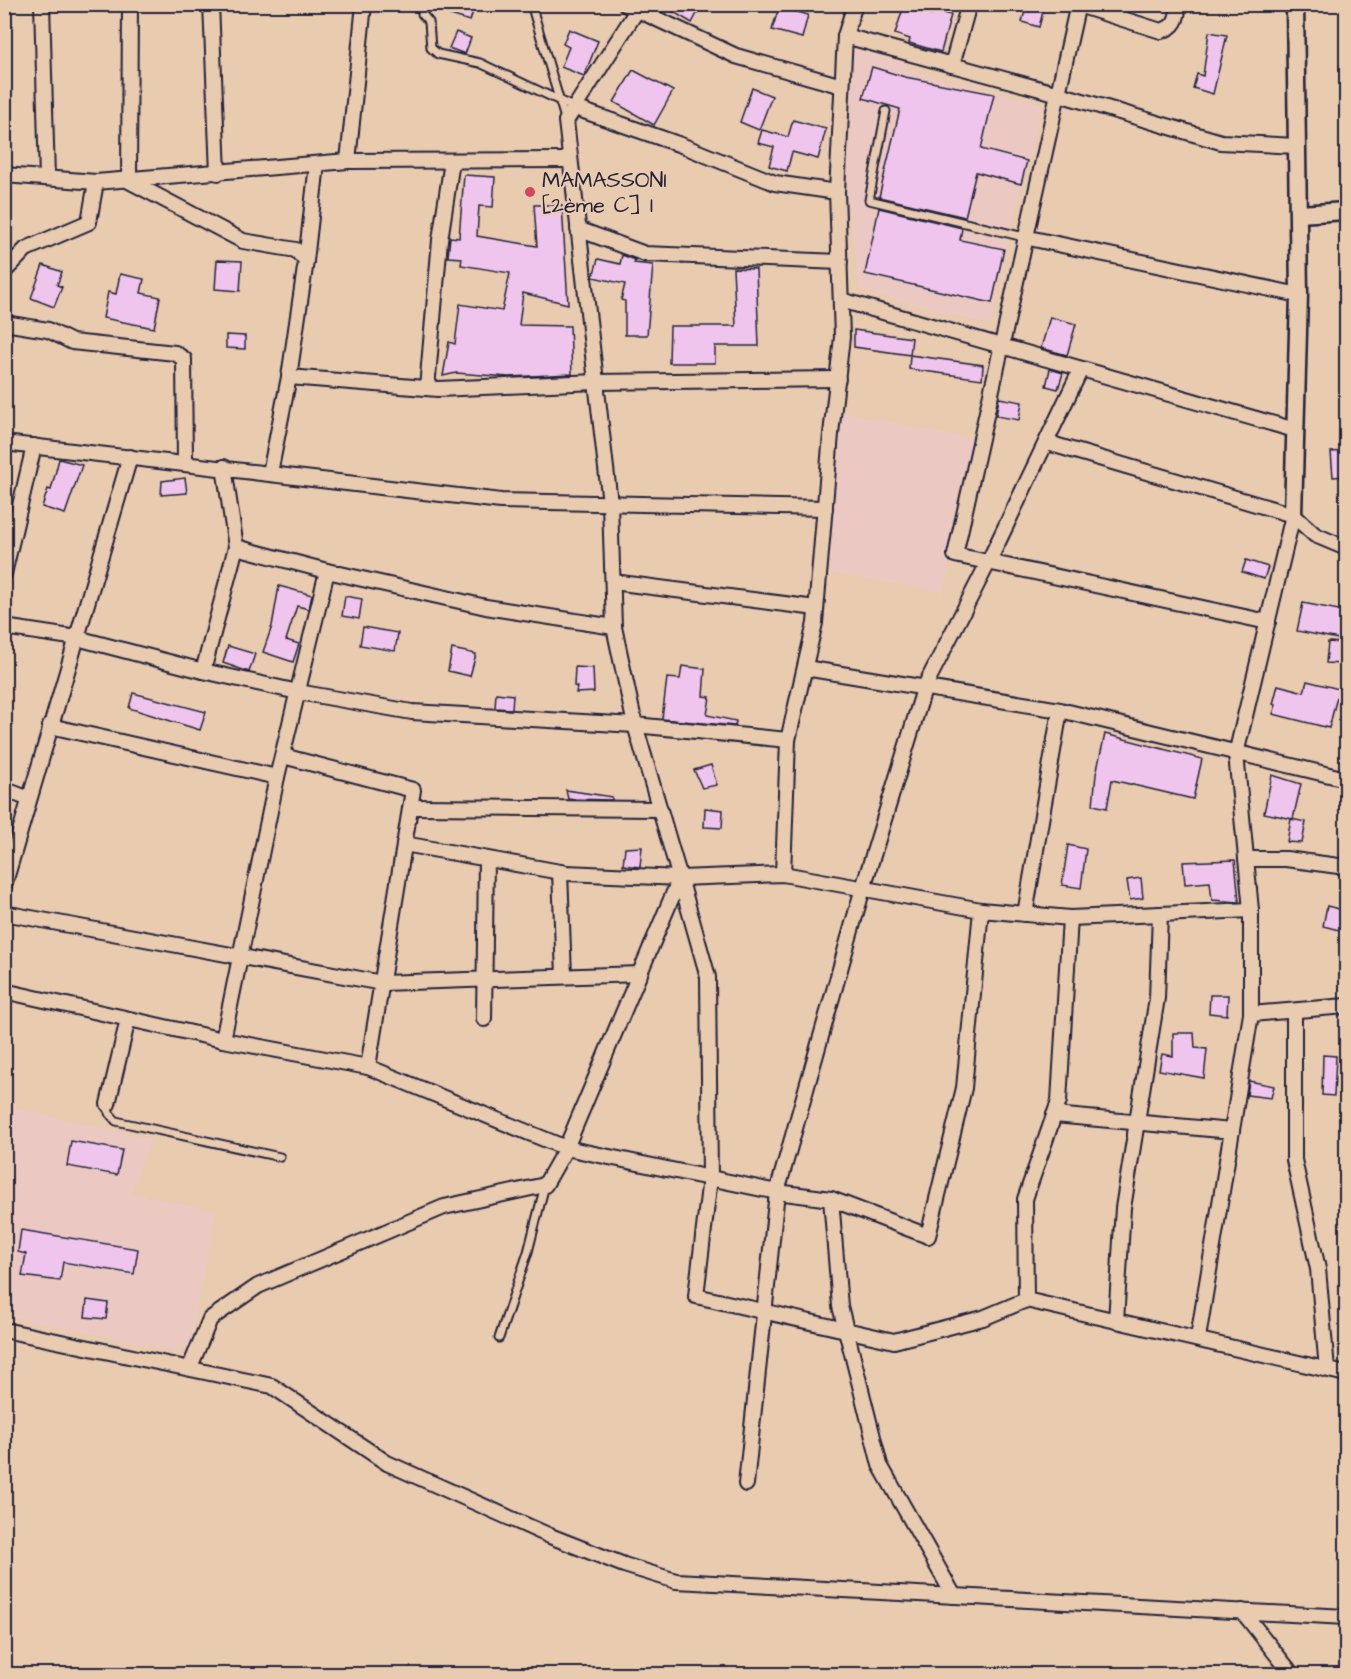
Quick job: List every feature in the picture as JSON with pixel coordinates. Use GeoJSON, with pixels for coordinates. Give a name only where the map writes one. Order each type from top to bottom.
{"type":"FeatureCollection","features":[{"type":"Feature","properties":{"kind":"street"},"geometry":{"type":"LineString","coordinates":[[42,4],[47,178]]}},
{"type":"Feature","properties":{"kind":"street"},"geometry":{"type":"LineString","coordinates":[[129,181],[130,4]]}},
{"type":"Feature","properties":{"kind":"street"},"geometry":{"type":"LineString","coordinates":[[212,4],[218,172]]}},
{"type":"Feature","properties":{"kind":"street"},"geometry":{"type":"LineString","coordinates":[[348,161],[364,4]]}},
{"type":"Feature","properties":{"kind":"street"},"geometry":{"type":"LineString","coordinates":[[625,4],[640,8],[736,56],[842,87]]}},
{"type":"Feature","properties":{"kind":"street"},"geometry":{"type":"LineString","coordinates":[[783,874],[789,740],[816,608],[842,337],[837,192],[845,36],[855,4]]}},
{"type":"Feature","properties":{"kind":"street"},"geometry":{"type":"LineString","coordinates":[[952,65],[969,4]]}},
{"type":"Feature","properties":{"kind":"street"},"geometry":{"type":"LineString","coordinates":[[1179,4],[1177,20],[1172,28],[1161,32],[1078,5],[1024,237],[955,555],[1268,621]]}},
{"type":"Feature","properties":{"kind":"street"},"geometry":{"type":"LineString","coordinates":[[1198,1338],[1251,1014],[1251,910],[1236,754],[1293,515],[1299,295],[1295,4]]}},
{"type":"Feature","properties":{"kind":"street"},"geometry":{"type":"LineString","coordinates":[[640,8],[566,122],[610,503],[614,627],[635,725],[708,977],[710,1178],[696,1296],[894,1341],[983,1318],[1026,1300],[1347,1374]]}},
{"type":"Feature","properties":{"kind":"street"},"geometry":{"type":"LineString","coordinates":[[845,36],[1059,94],[1221,142],[1296,146]]}},
{"type":"Feature","properties":{"kind":"street"},"geometry":{"type":"LineString","coordinates":[[575,108],[681,145],[775,183],[837,192]]}},
{"type":"Feature","properties":{"kind":"street"},"geometry":{"type":"LineString","coordinates":[[4,175],[96,182],[348,161],[570,160]]}},
{"type":"Feature","properties":{"kind":"street"},"geometry":{"type":"LineString","coordinates":[[427,388],[440,240],[452,161]]}},
{"type":"Feature","properties":{"kind":"street"},"geometry":{"type":"LineString","coordinates":[[270,473],[289,377],[317,164]]}},
{"type":"Feature","properties":{"kind":"street"},"geometry":{"type":"LineString","coordinates":[[129,181],[243,241],[296,250],[306,261]]}},
{"type":"Feature","properties":{"kind":"street"},"geometry":{"type":"LineString","coordinates":[[4,272],[26,249],[89,222],[96,182]]}},
{"type":"Feature","properties":{"kind":"street"},"geometry":{"type":"LineString","coordinates":[[1299,214],[1347,211]]}},
{"type":"Feature","properties":{"kind":"street"},"geometry":{"type":"LineString","coordinates":[[578,229],[645,254],[840,262]]}},
{"type":"Feature","properties":{"kind":"street"},"geometry":{"type":"LineString","coordinates":[[1024,237],[1299,295]]}},
{"type":"Feature","properties":{"kind":"street"},"geometry":{"type":"LineString","coordinates":[[841,300],[1295,430]]}},
{"type":"Feature","properties":{"kind":"street"},"geometry":{"type":"LineString","coordinates":[[4,323],[48,330],[72,342],[175,353],[184,359],[185,463]]}},
{"type":"Feature","properties":{"kind":"street"},"geometry":{"type":"LineString","coordinates":[[746,1484],[777,1192],[863,888],[925,686],[989,561],[1081,369]]}},
{"type":"Feature","properties":{"kind":"street"},"geometry":{"type":"LineString","coordinates":[[289,377],[427,388],[596,382],[838,379]]}},
{"type":"Feature","properties":{"kind":"street"},"geometry":{"type":"LineString","coordinates":[[4,443],[501,501],[825,508]]}},
{"type":"Feature","properties":{"kind":"street"},"geometry":{"type":"LineString","coordinates":[[1047,443],[1293,515],[1315,535],[1347,548]]}},
{"type":"Feature","properties":{"kind":"street"},"geometry":{"type":"LineString","coordinates":[[4,574],[34,446]]}},
{"type":"Feature","properties":{"kind":"street"},"geometry":{"type":"LineString","coordinates":[[4,886],[130,457]]}},
{"type":"Feature","properties":{"kind":"street"},"geometry":{"type":"LineString","coordinates":[[203,671],[237,547],[224,467]]}},
{"type":"Feature","properties":{"kind":"street"},"geometry":{"type":"LineString","coordinates":[[237,547],[327,571],[486,608],[614,627]]}},
{"type":"Feature","properties":{"kind":"street"},"geometry":{"type":"LineString","coordinates":[[223,1040],[282,756],[327,571]]}},
{"type":"Feature","properties":{"kind":"street"},"geometry":{"type":"LineString","coordinates":[[613,582],[816,608]]}},
{"type":"Feature","properties":{"kind":"street"},"geometry":{"type":"LineString","coordinates":[[4,627],[77,638],[203,671],[298,692],[412,711],[635,725],[789,740]]}},
{"type":"Feature","properties":{"kind":"street"},"geometry":{"type":"LineString","coordinates":[[805,668],[1060,710],[1347,779]]}},
{"type":"Feature","properties":{"kind":"street"},"geometry":{"type":"LineString","coordinates":[[1025,914],[1060,710]]}},
{"type":"Feature","properties":{"kind":"street"},"geometry":{"type":"LineString","coordinates":[[50,726],[278,777]]}},
{"type":"Feature","properties":{"kind":"street"},"geometry":{"type":"LineString","coordinates":[[282,756],[413,790],[368,1067]]}},
{"type":"Feature","properties":{"kind":"street"},"geometry":{"type":"LineString","coordinates":[[4,789],[29,799]]}},
{"type":"Feature","properties":{"kind":"street"},"geometry":{"type":"LineString","coordinates":[[411,807],[660,809]]}},
{"type":"Feature","properties":{"kind":"street"},"geometry":{"type":"LineString","coordinates":[[405,844],[560,872],[681,878],[783,874],[981,910],[1070,918],[1251,910]]}},
{"type":"Feature","properties":{"kind":"street"},"geometry":{"type":"LineString","coordinates":[[484,1019],[486,859]]}},
{"type":"Feature","properties":{"kind":"street"},"geometry":{"type":"LineString","coordinates":[[1246,859],[1286,859],[1347,867]]}},
{"type":"Feature","properties":{"kind":"street"},"geometry":{"type":"LineString","coordinates":[[560,872],[564,976]]}},
{"type":"Feature","properties":{"kind":"street"},"geometry":{"type":"LineString","coordinates":[[190,1367],[210,1319],[258,1286],[444,1207],[545,1185],[566,1148],[681,878]]}},
{"type":"Feature","properties":{"kind":"street"},"geometry":{"type":"LineString","coordinates":[[4,991],[223,1040],[368,1067],[566,1148],[777,1192],[831,1199],[928,1236],[964,1088],[981,910]]}},
{"type":"Feature","properties":{"kind":"street"},"geometry":{"type":"LineString","coordinates":[[4,913],[382,983],[640,974]]}},
{"type":"Feature","properties":{"kind":"street"},"geometry":{"type":"LineString","coordinates":[[1116,1321],[1123,1208],[1157,998],[1160,914]]}},
{"type":"Feature","properties":{"kind":"street"},"geometry":{"type":"LineString","coordinates":[[1026,1300],[1025,1199],[1059,1101],[1070,918]]}},
{"type":"Feature","properties":{"kind":"street"},"geometry":{"type":"LineString","coordinates":[[1251,1014],[1347,1006]]}},
{"type":"Feature","properties":{"kind":"street"},"geometry":{"type":"LineString","coordinates":[[1294,1011],[1294,1160],[1318,1269],[1327,1369]]}},
{"type":"Feature","properties":{"kind":"street"},"geometry":{"type":"LineString","coordinates":[[108,1104],[128,1018]]}},
{"type":"Feature","properties":{"kind":"street"},"geometry":{"type":"LineString","coordinates":[[1054,1115],[1232,1131]]}},
{"type":"Feature","properties":{"kind":"street"},"geometry":{"type":"LineString","coordinates":[[831,1199],[840,1306],[880,1465],[954,1596]]}},
{"type":"Feature","properties":{"kind":"street"},"geometry":{"type":"LineString","coordinates":[[4,1330],[190,1367],[272,1386],[387,1463],[550,1536],[624,1565],[676,1581],[1347,1617]]}},
{"type":"Feature","properties":{"kind":"street"},"geometry":{"type":"LineString","coordinates":[[1242,1611],[1292,1674]]}},
{"type":"Feature","properties":{"kind":"lane"},"geometry":{"type":"LineString","coordinates":[[423,4],[422,14],[429,22],[431,48],[438,54],[480,63],[575,108]]}},
{"type":"Feature","properties":{"kind":"lane"},"geometry":{"type":"LineString","coordinates":[[531,4],[566,122]]}},
{"type":"Feature","properties":{"kind":"lane"},"geometry":{"type":"LineString","coordinates":[[886,111],[868,196],[873,203],[1024,237]]}},
{"type":"Feature","properties":{"kind":"lane"},"geometry":{"type":"LineString","coordinates":[[108,1104],[109,1113],[116,1121],[280,1157]]}},
{"type":"Feature","properties":{"kind":"lane"},"geometry":{"type":"LineString","coordinates":[[499,1338],[528,1252],[545,1185]]}},
{"type":"Feature","properties":{"kind":"shaded area"},"geometry":{"type":"Polygon","coordinates":[[[850,49],[907,62],[905,69],[1043,104],[1008,241],[991,325],[860,290],[845,183],[850,49]]]}},
{"type":"Feature","properties":{"kind":"shaded area"},"geometry":{"type":"Polygon","coordinates":[[[837,411],[973,440],[944,592],[829,573],[837,411]]]}},
{"type":"Feature","properties":{"kind":"shaded area"},"geometry":{"type":"Polygon","coordinates":[[[5,1106],[151,1139],[130,1193],[216,1211],[189,1346],[175,1351],[5,1315],[5,1106]]]}},
{"type":"Feature","properties":{"kind":"building"},"geometry":{"type":"Polygon","coordinates":[[[429,4],[465,4],[474,8],[470,21],[428,8],[429,4]]]}},
{"type":"Feature","properties":{"kind":"building"},"geometry":{"type":"Polygon","coordinates":[[[660,4],[702,4],[692,23],[660,4]]]}},
{"type":"Feature","properties":{"kind":"building"},"geometry":{"type":"Polygon","coordinates":[[[1027,4],[1045,4],[1039,27],[1022,22],[1027,4]]]}},
{"type":"Feature","properties":{"kind":"building"},"geometry":{"type":"Polygon","coordinates":[[[904,5],[931,14],[932,10],[951,15],[941,52],[909,43],[910,39],[895,34],[904,5]]]}},
{"type":"Feature","properties":{"kind":"building"},"geometry":{"type":"Polygon","coordinates":[[[779,7],[808,15],[802,38],[772,30],[779,7]]]}},
{"type":"Feature","properties":{"kind":"building"},"geometry":{"type":"Polygon","coordinates":[[[569,29],[598,41],[584,76],[561,67],[569,47],[563,44],[569,29]]]}},
{"type":"Feature","properties":{"kind":"building"},"geometry":{"type":"Polygon","coordinates":[[[456,32],[471,38],[465,54],[449,48],[456,32]]]}},
{"type":"Feature","properties":{"kind":"building"},"geometry":{"type":"Polygon","coordinates":[[[1209,32],[1227,35],[1213,94],[1193,88],[1197,74],[1203,76],[1209,32]]]}},
{"type":"Feature","properties":{"kind":"building"},"geometry":{"type":"Polygon","coordinates":[[[872,67],[905,77],[994,94],[981,149],[1027,161],[1021,184],[976,172],[965,217],[879,197],[900,109],[863,98],[872,67]]]}},
{"type":"Feature","properties":{"kind":"building"},"geometry":{"type":"Polygon","coordinates":[[[633,70],[673,91],[654,125],[614,102],[633,70]]]}},
{"type":"Feature","properties":{"kind":"building"},"geometry":{"type":"Polygon","coordinates":[[[752,88],[772,96],[759,130],[740,122],[752,88]]]}},
{"type":"Feature","properties":{"kind":"building"},"geometry":{"type":"Polygon","coordinates":[[[793,120],[826,129],[818,159],[792,152],[787,171],[769,166],[774,147],[758,143],[762,130],[788,137],[793,120]]]}},
{"type":"Feature","properties":{"kind":"building"},"geometry":{"type":"Polygon","coordinates":[[[464,175],[495,177],[493,207],[479,206],[477,236],[537,246],[534,205],[562,205],[568,304],[523,293],[519,325],[570,326],[572,374],[509,377],[456,373],[443,376],[449,342],[455,344],[460,304],[502,311],[510,273],[461,265],[462,258],[448,257],[450,237],[459,238],[464,175]]]}},
{"type":"Feature","properties":{"kind":"building"},"geometry":{"type":"Polygon","coordinates":[[[879,208],[962,228],[960,240],[1004,249],[992,303],[865,274],[879,208]]]}},
{"type":"Feature","properties":{"kind":"building"},"geometry":{"type":"Polygon","coordinates":[[[622,255],[635,260],[634,263],[653,265],[647,335],[625,335],[625,301],[621,300],[625,284],[593,277],[598,259],[620,264],[622,255]]]}},
{"type":"Feature","properties":{"kind":"building"},"geometry":{"type":"Polygon","coordinates":[[[217,260],[242,261],[240,291],[215,289],[217,260]]]}},
{"type":"Feature","properties":{"kind":"building"},"geometry":{"type":"Polygon","coordinates":[[[43,265],[62,272],[57,285],[62,287],[54,307],[31,298],[43,265]]]}},
{"type":"Feature","properties":{"kind":"building"},"geometry":{"type":"Polygon","coordinates":[[[733,268],[756,269],[759,346],[715,346],[715,363],[669,363],[670,326],[736,326],[733,268]]]}},
{"type":"Feature","properties":{"kind":"building"},"geometry":{"type":"Polygon","coordinates":[[[120,274],[144,279],[141,293],[160,297],[154,328],[103,318],[108,292],[116,294],[120,274]]]}},
{"type":"Feature","properties":{"kind":"building"},"geometry":{"type":"Polygon","coordinates":[[[1050,317],[1076,324],[1067,355],[1041,348],[1050,317]]]}},
{"type":"Feature","properties":{"kind":"building"},"geometry":{"type":"Polygon","coordinates":[[[854,330],[912,338],[910,355],[854,347],[854,330]]]}},
{"type":"Feature","properties":{"kind":"building"},"geometry":{"type":"Polygon","coordinates":[[[226,335],[245,336],[245,349],[226,348],[226,335]]]}},
{"type":"Feature","properties":{"kind":"building"},"geometry":{"type":"Polygon","coordinates":[[[910,355],[983,365],[982,379],[909,369],[910,355]]]}},
{"type":"Feature","properties":{"kind":"building"},"geometry":{"type":"Polygon","coordinates":[[[1050,369],[1063,373],[1058,389],[1046,386],[1050,369]]]}},
{"type":"Feature","properties":{"kind":"building"},"geometry":{"type":"Polygon","coordinates":[[[999,398],[1022,402],[1019,420],[996,416],[999,398]]]}},
{"type":"Feature","properties":{"kind":"building"},"geometry":{"type":"Polygon","coordinates":[[[1347,451],[1347,476],[1333,477],[1331,452],[1347,451]]]}},
{"type":"Feature","properties":{"kind":"building"},"geometry":{"type":"Polygon","coordinates":[[[59,459],[82,465],[65,514],[42,507],[48,489],[51,490],[59,459]]]}},
{"type":"Feature","properties":{"kind":"building"},"geometry":{"type":"Polygon","coordinates":[[[185,478],[187,493],[161,495],[162,481],[185,478]]]}},
{"type":"Feature","properties":{"kind":"building"},"geometry":{"type":"Polygon","coordinates":[[[1246,560],[1268,567],[1264,579],[1242,572],[1246,560]]]}},
{"type":"Feature","properties":{"kind":"building"},"geometry":{"type":"Polygon","coordinates":[[[279,586],[312,595],[309,609],[297,606],[286,640],[299,644],[293,662],[263,652],[272,626],[279,586]]]}},
{"type":"Feature","properties":{"kind":"building"},"geometry":{"type":"Polygon","coordinates":[[[345,596],[362,599],[359,619],[342,616],[345,596]]]}},
{"type":"Feature","properties":{"kind":"building"},"geometry":{"type":"Polygon","coordinates":[[[1303,603],[1344,611],[1339,639],[1297,631],[1303,603]]]}},
{"type":"Feature","properties":{"kind":"building"},"geometry":{"type":"Polygon","coordinates":[[[363,627],[398,633],[395,651],[360,645],[363,627]]]}},
{"type":"Feature","properties":{"kind":"building"},"geometry":{"type":"Polygon","coordinates":[[[1328,642],[1343,643],[1342,664],[1326,663],[1328,642]]]}},
{"type":"Feature","properties":{"kind":"building"},"geometry":{"type":"Polygon","coordinates":[[[228,646],[255,654],[249,672],[223,663],[228,646]]]}},
{"type":"Feature","properties":{"kind":"building"},"geometry":{"type":"Polygon","coordinates":[[[452,649],[476,654],[470,676],[448,671],[452,649]]]}},
{"type":"Feature","properties":{"kind":"building"},"geometry":{"type":"Polygon","coordinates":[[[682,666],[705,669],[703,696],[710,697],[707,715],[736,721],[735,726],[662,719],[667,678],[680,679],[682,666]]]}},
{"type":"Feature","properties":{"kind":"building"},"geometry":{"type":"Polygon","coordinates":[[[575,667],[593,668],[594,692],[576,693],[575,667]]]}},
{"type":"Feature","properties":{"kind":"building"},"geometry":{"type":"Polygon","coordinates":[[[1307,681],[1339,689],[1329,728],[1273,714],[1278,685],[1304,692],[1307,681]]]}},
{"type":"Feature","properties":{"kind":"building"},"geometry":{"type":"Polygon","coordinates":[[[133,693],[206,712],[200,730],[129,708],[133,693]]]}},
{"type":"Feature","properties":{"kind":"building"},"geometry":{"type":"Polygon","coordinates":[[[496,693],[513,695],[512,709],[495,708],[496,693]]]}},
{"type":"Feature","properties":{"kind":"building"},"geometry":{"type":"Polygon","coordinates":[[[1105,734],[1202,759],[1193,799],[1112,780],[1107,808],[1093,805],[1096,774],[1105,734]]]}},
{"type":"Feature","properties":{"kind":"building"},"geometry":{"type":"Polygon","coordinates":[[[711,765],[717,785],[702,788],[694,770],[711,765]]]}},
{"type":"Feature","properties":{"kind":"building"},"geometry":{"type":"Polygon","coordinates":[[[1272,775],[1301,784],[1293,819],[1264,813],[1272,775]]]}},
{"type":"Feature","properties":{"kind":"building"},"geometry":{"type":"Polygon","coordinates":[[[566,790],[612,797],[612,800],[568,799],[566,790]]]}},
{"type":"Feature","properties":{"kind":"building"},"geometry":{"type":"Polygon","coordinates":[[[705,808],[723,810],[722,828],[704,827],[705,808]]]}},
{"type":"Feature","properties":{"kind":"building"},"geometry":{"type":"Polygon","coordinates":[[[1291,819],[1306,822],[1302,843],[1287,842],[1291,819]]]}},
{"type":"Feature","properties":{"kind":"building"},"geometry":{"type":"Polygon","coordinates":[[[1068,845],[1086,849],[1081,888],[1062,885],[1068,845]]]}},
{"type":"Feature","properties":{"kind":"building"},"geometry":{"type":"Polygon","coordinates":[[[642,847],[640,867],[623,865],[625,848],[642,847]]]}},
{"type":"Feature","properties":{"kind":"building"},"geometry":{"type":"Polygon","coordinates":[[[1235,860],[1239,902],[1212,900],[1210,882],[1185,884],[1183,862],[1235,860]]]}},
{"type":"Feature","properties":{"kind":"building"},"geometry":{"type":"Polygon","coordinates":[[[1141,878],[1143,898],[1130,900],[1127,880],[1141,878]]]}},
{"type":"Feature","properties":{"kind":"building"},"geometry":{"type":"Polygon","coordinates":[[[1327,906],[1347,911],[1347,932],[1323,926],[1327,906]]]}},
{"type":"Feature","properties":{"kind":"building"},"geometry":{"type":"Polygon","coordinates":[[[1210,995],[1228,995],[1227,1015],[1209,1013],[1210,995]]]}},
{"type":"Feature","properties":{"kind":"building"},"geometry":{"type":"Polygon","coordinates":[[[1173,1033],[1194,1033],[1195,1048],[1207,1049],[1204,1078],[1159,1070],[1162,1054],[1173,1056],[1173,1033]]]}},
{"type":"Feature","properties":{"kind":"building"},"geometry":{"type":"Polygon","coordinates":[[[1323,1055],[1336,1056],[1334,1096],[1322,1095],[1323,1055]]]}},
{"type":"Feature","properties":{"kind":"building"},"geometry":{"type":"Polygon","coordinates":[[[1249,1081],[1274,1086],[1271,1098],[1247,1095],[1249,1081]]]}},
{"type":"Feature","properties":{"kind":"building"},"geometry":{"type":"Polygon","coordinates":[[[71,1141],[122,1150],[117,1175],[67,1166],[71,1141]]]}},
{"type":"Feature","properties":{"kind":"building"},"geometry":{"type":"Polygon","coordinates":[[[21,1230],[138,1249],[134,1274],[63,1262],[60,1281],[22,1276],[26,1254],[18,1252],[21,1230]]]}},
{"type":"Feature","properties":{"kind":"building"},"geometry":{"type":"Polygon","coordinates":[[[87,1300],[108,1303],[106,1319],[85,1317],[87,1300]]]}},
{"type":"Feature","properties":{"kind":"place","name":"MAMASSONI [2ème C] I"},"geometry":{"type":"Point","coordinates":[530,192]}}]}
